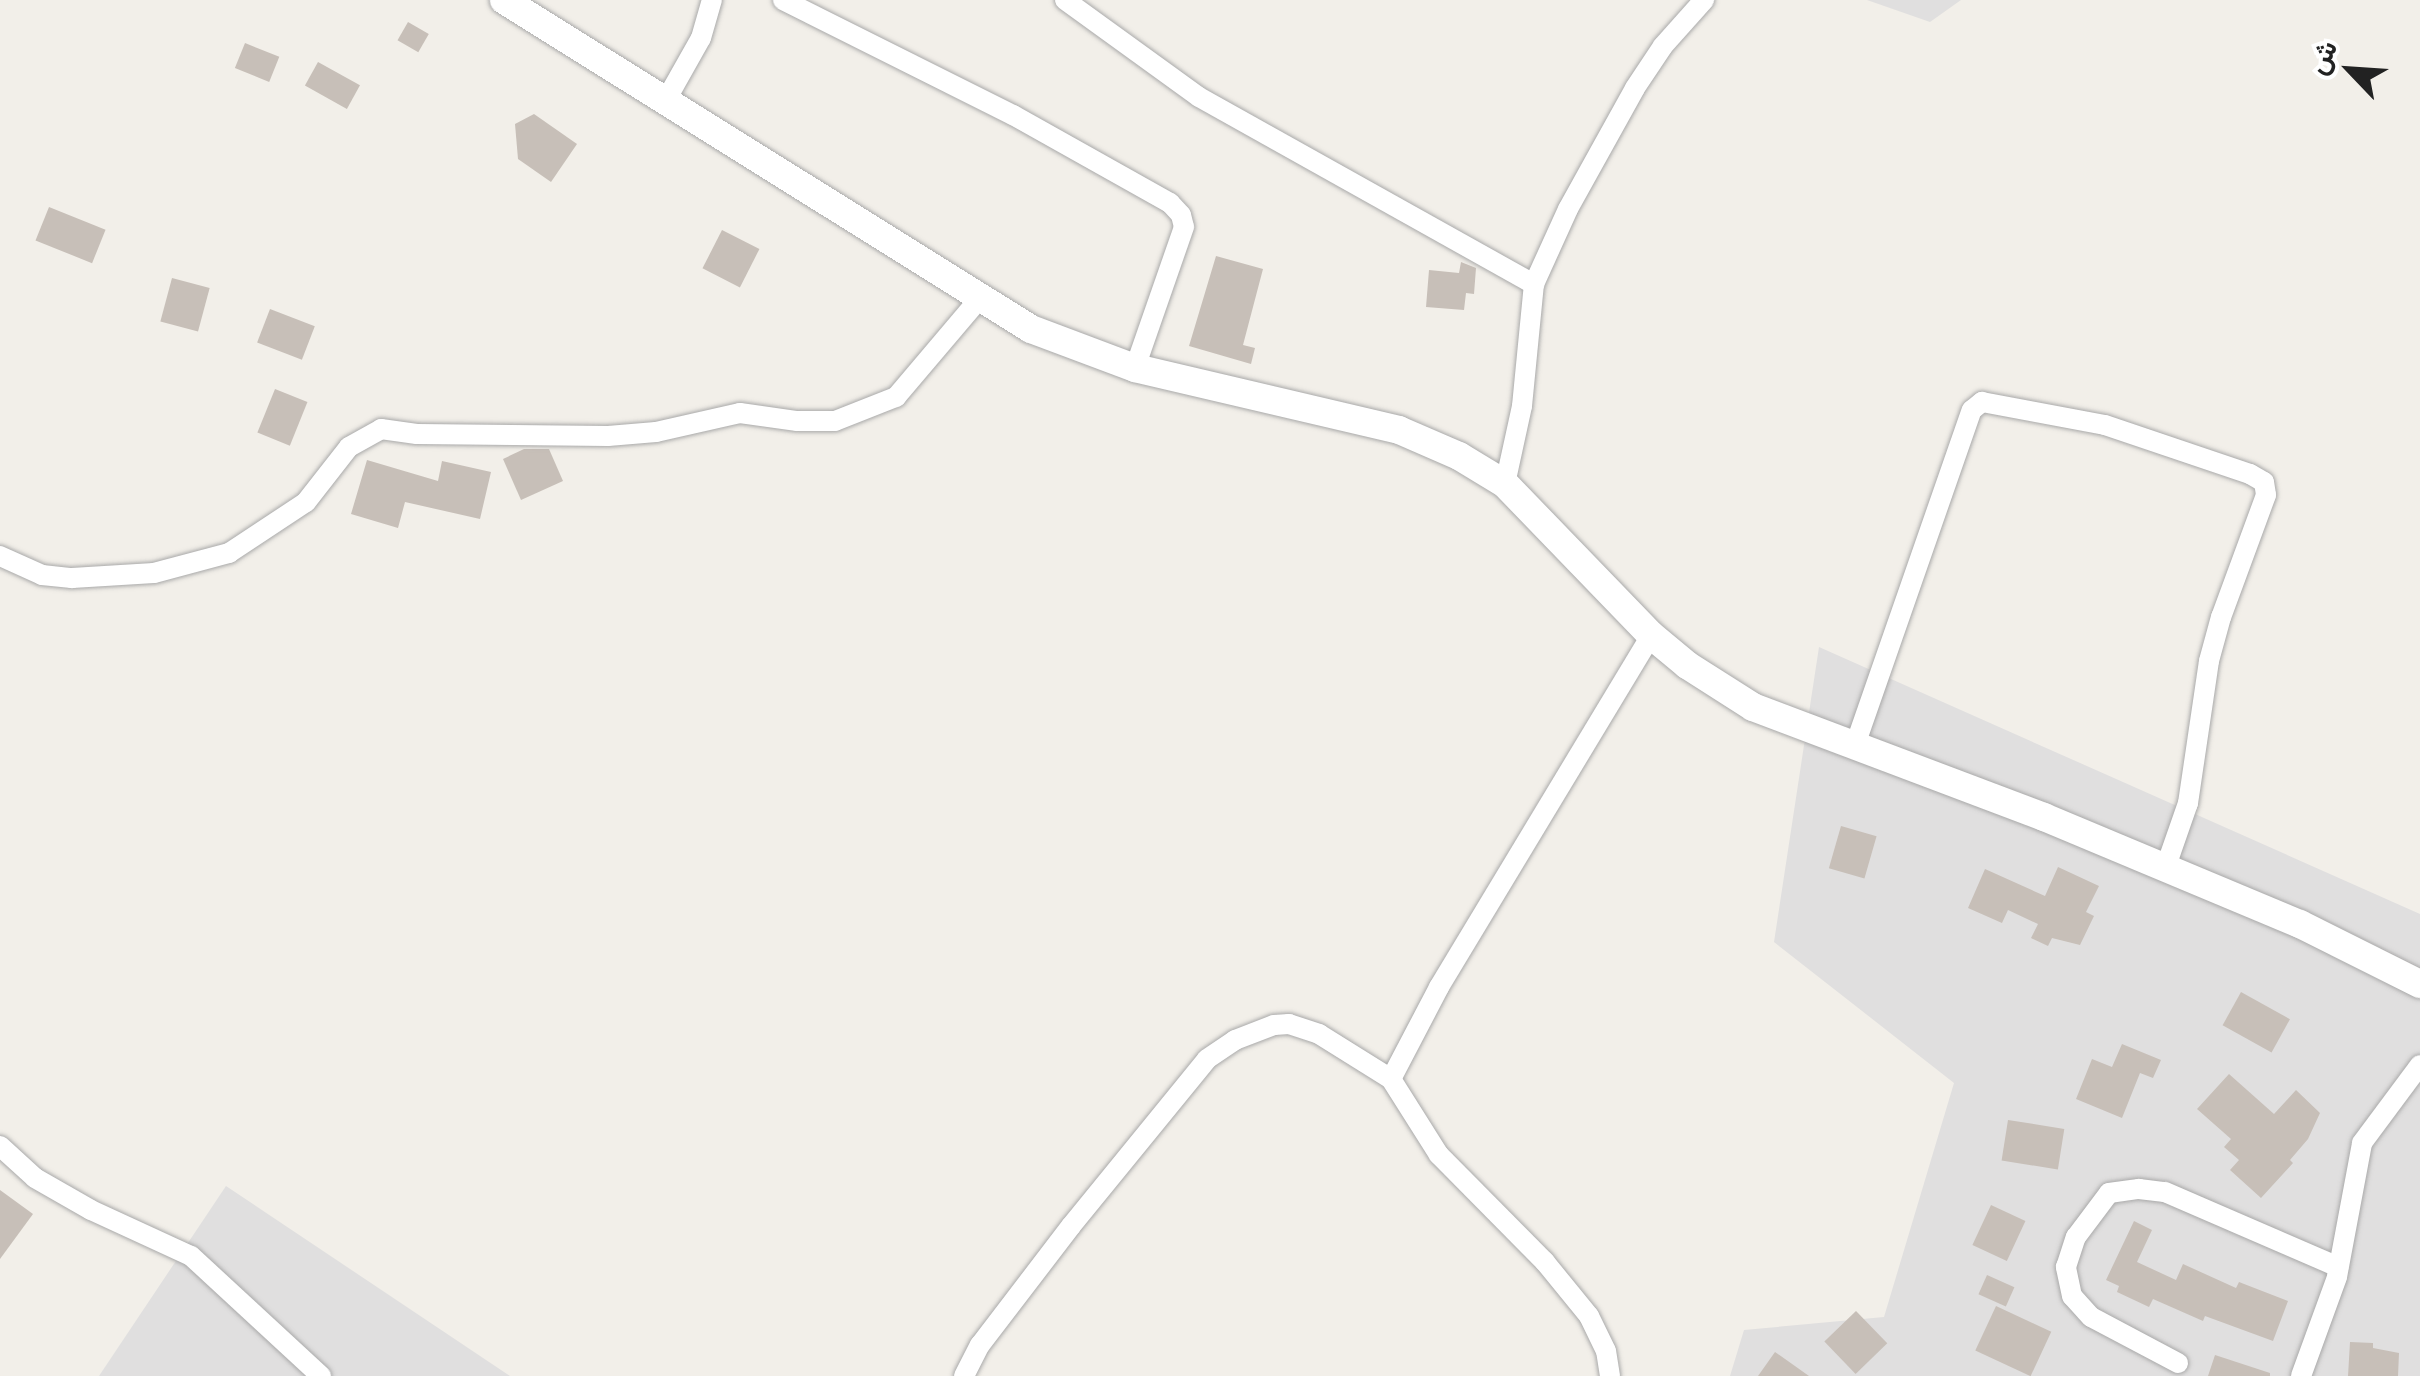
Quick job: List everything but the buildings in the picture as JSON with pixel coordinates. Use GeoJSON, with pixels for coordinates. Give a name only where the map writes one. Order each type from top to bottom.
{"type":"FeatureCollection","features":[{"type":"Feature","properties":{"kind":"street"},"geometry":{"type":"LineString","coordinates":[[504,0],[979,299],[1061,342],[1135,368],[1398,430],[1459,456],[1505,484],[1651,635],[1687,665],[1753,707],[2044,817],[2300,924],[2420,984]]}},
{"type":"Feature","properties":{"kind":"street"},"geometry":{"type":"LineString","coordinates":[[666,100],[701,38],[712,0]]}},
{"type":"Feature","properties":{"kind":"street"},"geometry":{"type":"LineString","coordinates":[[783,0],[1012,115],[1170,204],[1182,216],[1184,227],[1135,368]]}},
{"type":"Feature","properties":{"kind":"street"},"geometry":{"type":"LineString","coordinates":[[1065,0],[1199,97],[1534,284]]}},
{"type":"Feature","properties":{"kind":"street"},"geometry":{"type":"LineString","coordinates":[[1505,484],[1522,406],[1534,284],[1568,209],[1635,88],[1662,46],[1704,0]]}},
{"type":"Feature","properties":{"kind":"street"},"geometry":{"type":"LineString","coordinates":[[0,556],[42,574],[72,578],[154,572],[229,553],[306,502],[349,447],[381,429],[417,434],[608,436],[656,432],[740,413],[797,422],[835,421],[896,398],[979,299]]}},
{"type":"Feature","properties":{"kind":"street"},"geometry":{"type":"LineString","coordinates":[[1854,748],[1972,410],[1982,402],[2105,425],[2250,474],[2264,482],[2266,495],[2209,661],[2188,803],[2165,868]]}},
{"type":"Feature","properties":{"kind":"street"},"geometry":{"type":"LineString","coordinates":[[1391,1079],[1439,987],[1651,635]]}},
{"type":"Feature","properties":{"kind":"street"},"geometry":{"type":"LineString","coordinates":[[964,1376],[980,1345],[1207,1060],[1234,1040],[1274,1025],[1289,1024],[1319,1034],[1391,1079],[1438,1155],[1545,1262],[1589,1316],[1606,1352],[1610,1376]]}},
{"type":"Feature","properties":{"kind":"street"},"geometry":{"type":"LineString","coordinates":[[2301,1376],[2338,1267],[2362,1143],[2420,1065]]}},
{"type":"Feature","properties":{"kind":"street"},"geometry":{"type":"LineString","coordinates":[[0,1146],[35,1178],[91,1210],[191,1256],[321,1376]]}},
{"type":"Feature","properties":{"kind":"street"},"geometry":{"type":"LineString","coordinates":[[2178,1363],[2091,1317],[2072,1296],[2066,1267],[2076,1237],[2109,1193],[2138,1189],[2165,1192],[2338,1267]]}},
{"type":"Feature","properties":{"kind":"shaded area"},"geometry":{"type":"Polygon","coordinates":[[[1867,0],[1961,0],[1930,22],[1867,0]]]}},
{"type":"Feature","properties":{"kind":"shaded area"},"geometry":{"type":"Polygon","coordinates":[[[1819,647],[2420,914],[2420,1376],[1730,1376],[1744,1330],[1884,1317],[1954,1083],[1774,942],[1819,647]]]}},
{"type":"Feature","properties":{"kind":"shaded area"},"geometry":{"type":"Polygon","coordinates":[[[226,1186],[510,1376],[99,1376],[226,1186]]]}}]}
